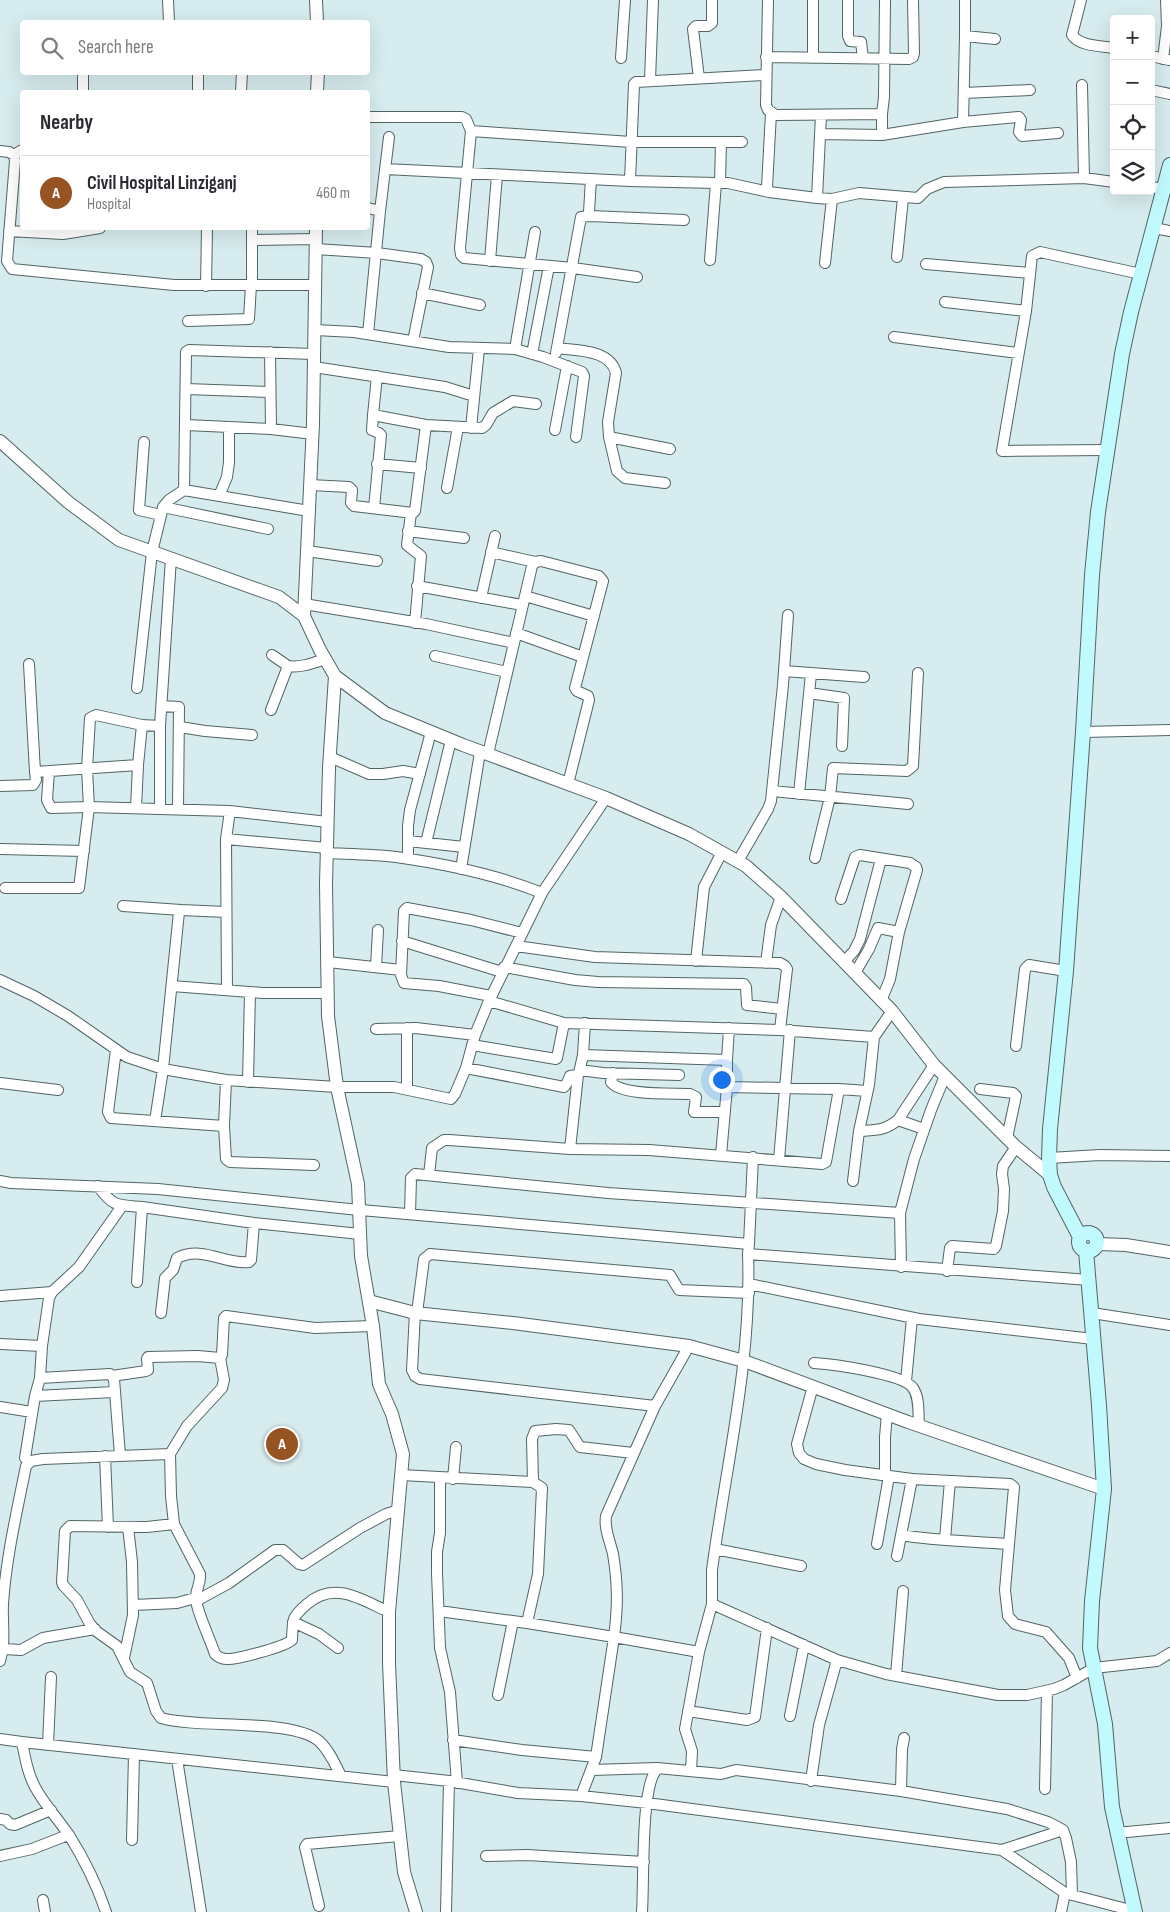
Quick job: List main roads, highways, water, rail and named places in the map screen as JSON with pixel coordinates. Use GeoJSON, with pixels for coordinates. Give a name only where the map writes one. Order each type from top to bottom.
{"type":"FeatureCollection","features":[{"type":"Feature","properties":{"kind":"main road"},"geometry":{"type":"LineString","coordinates":[[1134,1911],[1128,1877],[1116,1832],[1105,1724],[1090,1648],[1090,1627],[1104,1489],[1086,1252],[1079,1244],[1080,1237],[1050,1176],[1049,1158],[1051,1119],[1066,971],[1092,575],[1098,512],[1122,354],[1154,228],[1158,188],[1170,165]]}},
{"type":"Feature","properties":{"kind":"main road"},"geometry":{"type":"LineString","coordinates":[[1080,1237],[1085,1234],[1091,1234],[1096,1237],[1098,1244],[1094,1250],[1086,1252]]}},
{"type":"Feature","properties":{"kind":"place","name":"Civil Hospital Linziganj"},"geometry":{"type":"Point","coordinates":[282,1444]}}]}
